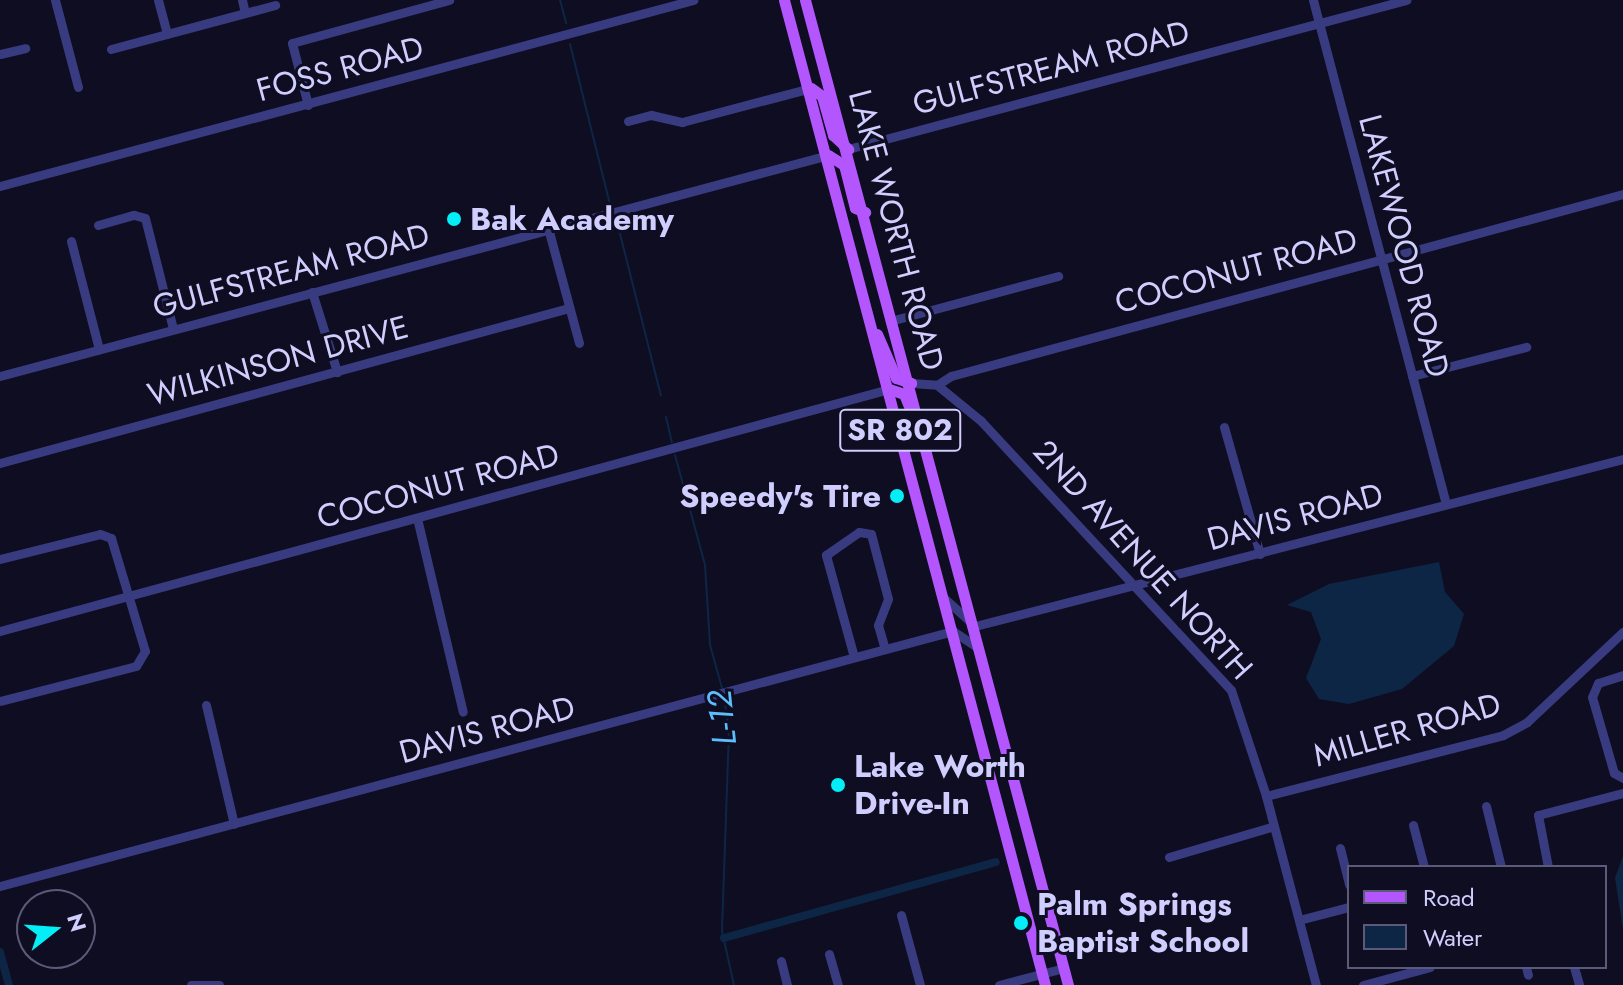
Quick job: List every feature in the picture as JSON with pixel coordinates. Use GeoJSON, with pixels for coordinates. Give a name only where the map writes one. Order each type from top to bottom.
{"type":"FeatureCollection","features":[{"type":"Feature","properties":{"kind":"main road","name":"LAKE WORTH ROAD"},"geometry":{"type":"LineString","coordinates":[[784,0],[811,88],[1044,979]]}},
{"type":"Feature","properties":{"kind":"main road","name":"LAKE WORTH ROAD"},"geometry":{"type":"LineString","coordinates":[[805,0],[911,383],[1068,985]]}},
{"type":"Feature","properties":{"kind":"main road"},"geometry":{"type":"LineString","coordinates":[[811,88],[822,96],[833,135],[848,149]]}},
{"type":"Feature","properties":{"kind":"main road"},"geometry":{"type":"LineString","coordinates":[[828,155],[844,165],[855,208],[865,212]]}},
{"type":"Feature","properties":{"kind":"main road"},"geometry":{"type":"LineString","coordinates":[[874,330],[885,344],[896,378],[911,383]]}},
{"type":"Feature","properties":{"kind":"main road"},"geometry":{"type":"LineString","coordinates":[[889,389],[904,394],[914,428],[928,448]]}},
{"type":"Feature","properties":{"kind":"street"},"geometry":{"type":"LineString","coordinates":[[55,0],[78,87]]}},
{"type":"Feature","properties":{"kind":"street"},"geometry":{"type":"LineString","coordinates":[[158,0],[167,34]]}},
{"type":"Feature","properties":{"kind":"street"},"geometry":{"type":"LineString","coordinates":[[242,0],[245,13]]}},
{"type":"Feature","properties":{"kind":"street"},"geometry":{"type":"LineString","coordinates":[[308,105],[292,43],[449,0]]}},
{"type":"Feature","properties":{"kind":"street","name":"FOSS ROAD"},"geometry":{"type":"LineString","coordinates":[[0,186],[693,0]]}},
{"type":"Feature","properties":{"kind":"street","name":"LAKEWOOD ROAD"},"geometry":{"type":"LineString","coordinates":[[1313,0],[1446,504]]}},
{"type":"Feature","properties":{"kind":"street","name":"GULFSTREAM ROAD"},"geometry":{"type":"LineString","coordinates":[[848,149],[1406,0]]}},
{"type":"Feature","properties":{"kind":"street"},"geometry":{"type":"LineString","coordinates":[[111,49],[275,5]]}},
{"type":"Feature","properties":{"kind":"street"},"geometry":{"type":"LineString","coordinates":[[0,54],[25,48]]}},
{"type":"Feature","properties":{"kind":"street"},"geometry":{"type":"LineString","coordinates":[[628,121],[651,115],[682,122],[811,88]]}},
{"type":"Feature","properties":{"kind":"street","name":"GULFSTREAM ROAD"},"geometry":{"type":"LineString","coordinates":[[0,376],[828,155]]}},
{"type":"Feature","properties":{"kind":"street","name":"COCONUT ROAD"},"geometry":{"type":"LineString","coordinates":[[911,383],[937,385],[957,374],[1623,194]]}},
{"type":"Feature","properties":{"kind":"street"},"geometry":{"type":"LineString","coordinates":[[98,225],[134,215],[145,218],[173,329]]}},
{"type":"Feature","properties":{"kind":"street"},"geometry":{"type":"LineString","coordinates":[[548,228],[579,343]]}},
{"type":"Feature","properties":{"kind":"street"},"geometry":{"type":"LineString","coordinates":[[71,241],[99,349]]}},
{"type":"Feature","properties":{"kind":"street"},"geometry":{"type":"LineString","coordinates":[[894,320],[1058,276]]}},
{"type":"Feature","properties":{"kind":"street"},"geometry":{"type":"LineString","coordinates":[[312,292],[337,372]]}},
{"type":"Feature","properties":{"kind":"street","name":"WILKINSON DRIVE"},"geometry":{"type":"LineString","coordinates":[[0,463],[569,308]]}},
{"type":"Feature","properties":{"kind":"street"},"geometry":{"type":"LineString","coordinates":[[1412,376],[1526,347]]}},
{"type":"Feature","properties":{"kind":"street","name":"2ND AVENUE NORTH"},"geometry":{"type":"LineString","coordinates":[[937,385],[981,421],[1137,585],[1231,690],[1266,796],[1316,985]]}},
{"type":"Feature","properties":{"kind":"street","name":"COCONUT ROAD"},"geometry":{"type":"LineString","coordinates":[[0,631],[889,389]]}},
{"type":"Feature","properties":{"kind":"street"},"geometry":{"type":"LineString","coordinates":[[1224,427],[1260,554]]}},
{"type":"Feature","properties":{"kind":"street","name":"DAVIS ROAD"},"geometry":{"type":"LineString","coordinates":[[975,626],[1623,459]]}},
{"type":"Feature","properties":{"kind":"street"},"geometry":{"type":"LineString","coordinates":[[417,518],[463,712]]}},
{"type":"Feature","properties":{"kind":"street"},"geometry":{"type":"LineString","coordinates":[[854,657],[826,555],[859,532],[871,534],[888,599],[878,625],[885,649]]}},
{"type":"Feature","properties":{"kind":"street"},"geometry":{"type":"LineString","coordinates":[[0,559],[100,534],[111,538],[131,596],[144,657],[136,666],[0,701]]}},
{"type":"Feature","properties":{"kind":"street"},"geometry":{"type":"LineString","coordinates":[[944,598],[975,626]]}},
{"type":"Feature","properties":{"kind":"street"},"geometry":{"type":"LineString","coordinates":[[953,631],[981,651]]}},
{"type":"Feature","properties":{"kind":"street","name":"DAVIS ROAD"},"geometry":{"type":"LineString","coordinates":[[0,886],[953,631]]}},
{"type":"Feature","properties":{"kind":"street","name":"MILLER ROAD"},"geometry":{"type":"LineString","coordinates":[[1266,796],[1503,735],[1527,722],[1623,632]]}},
{"type":"Feature","properties":{"kind":"street"},"geometry":{"type":"LineString","coordinates":[[1623,675],[1598,683],[1592,697],[1614,773],[1623,778]]}},
{"type":"Feature","properties":{"kind":"street"},"geometry":{"type":"LineString","coordinates":[[206,705],[234,824]]}},
{"type":"Feature","properties":{"kind":"street"},"geometry":{"type":"LineString","coordinates":[[1548,865],[1538,815],[1623,793]]}},
{"type":"Feature","properties":{"kind":"street"},"geometry":{"type":"LineString","coordinates":[[1486,806],[1501,865]]}},
{"type":"Feature","properties":{"kind":"street"},"geometry":{"type":"LineString","coordinates":[[1413,825],[1423,865]]}},
{"type":"Feature","properties":{"kind":"street"},"geometry":{"type":"LineString","coordinates":[[1169,857],[1274,826]]}},
{"type":"Feature","properties":{"kind":"street"},"geometry":{"type":"LineString","coordinates":[[1340,848],[1347,877]]}},
{"type":"Feature","properties":{"kind":"street"},"geometry":{"type":"LineString","coordinates":[[1299,920],[1347,908]]}},
{"type":"Feature","properties":{"kind":"street"},"geometry":{"type":"LineString","coordinates":[[901,915],[920,985]]}},
{"type":"Feature","properties":{"kind":"street"},"geometry":{"type":"LineString","coordinates":[[829,954],[838,985]]}},
{"type":"Feature","properties":{"kind":"street"},"geometry":{"type":"LineString","coordinates":[[781,961],[787,985]]}},
{"type":"Feature","properties":{"kind":"street"},"geometry":{"type":"LineString","coordinates":[[999,985],[1044,979],[1064,968]]}},
{"type":"Feature","properties":{"kind":"street"},"geometry":{"type":"LineString","coordinates":[[1363,985],[1423,969]]}},
{"type":"Feature","properties":{"kind":"street"},"geometry":{"type":"LineString","coordinates":[[191,985],[219,985]]}},
{"type":"Feature","properties":{"kind":"water"},"geometry":{"type":"Polygon","coordinates":[[[1439,562],[1445,592],[1464,614],[1454,646],[1402,689],[1349,704],[1319,699],[1306,678],[1321,639],[1311,612],[1287,605],[1329,584],[1439,562]]]}},
{"type":"Feature","properties":{"kind":"water"},"geometry":{"type":"Polygon","coordinates":[[[1623,856],[1623,929],[1615,878],[1623,856]]]}},
{"type":"Feature","properties":{"kind":"waterway","name":"L-12"},"geometry":{"type":"LineString","coordinates":[[560,0],[566,23]]}},
{"type":"Feature","properties":{"kind":"waterway","name":"L-12"},"geometry":{"type":"LineString","coordinates":[[570,44],[609,201]]}},
{"type":"Feature","properties":{"kind":"waterway","name":"L-12"},"geometry":{"type":"LineString","coordinates":[[617,222],[661,396]]}},
{"type":"Feature","properties":{"kind":"waterway","name":"L-12"},"geometry":{"type":"LineString","coordinates":[[666,417],[672,442]]}},
{"type":"Feature","properties":{"kind":"waterway","name":"L-12"},"geometry":{"type":"LineString","coordinates":[[675,455],[705,565],[710,645],[722,688]]}},
{"type":"Feature","properties":{"kind":"waterway","name":"L-12"},"geometry":{"type":"LineString","coordinates":[[724,698],[729,730],[722,931],[734,985]]}},
{"type":"Feature","properties":{"kind":"waterway"},"geometry":{"type":"LineString","coordinates":[[724,938],[996,862]]}},
{"type":"Feature","properties":{"kind":"waterway"},"geometry":{"type":"LineString","coordinates":[[0,952],[9,985]]}},
{"type":"Feature","properties":{"kind":"place","name":"Bak Academy"},"geometry":{"type":"Point","coordinates":[454,219]}},
{"type":"Feature","properties":{"kind":"place","name":"Speedy's Tire"},"geometry":{"type":"Point","coordinates":[897,496]}},
{"type":"Feature","properties":{"kind":"place","name":"Lake Worth Drive-In"},"geometry":{"type":"Point","coordinates":[838,785]}},
{"type":"Feature","properties":{"kind":"place","name":"Palm Springs Baptist School"},"geometry":{"type":"Point","coordinates":[1021,923]}}]}
